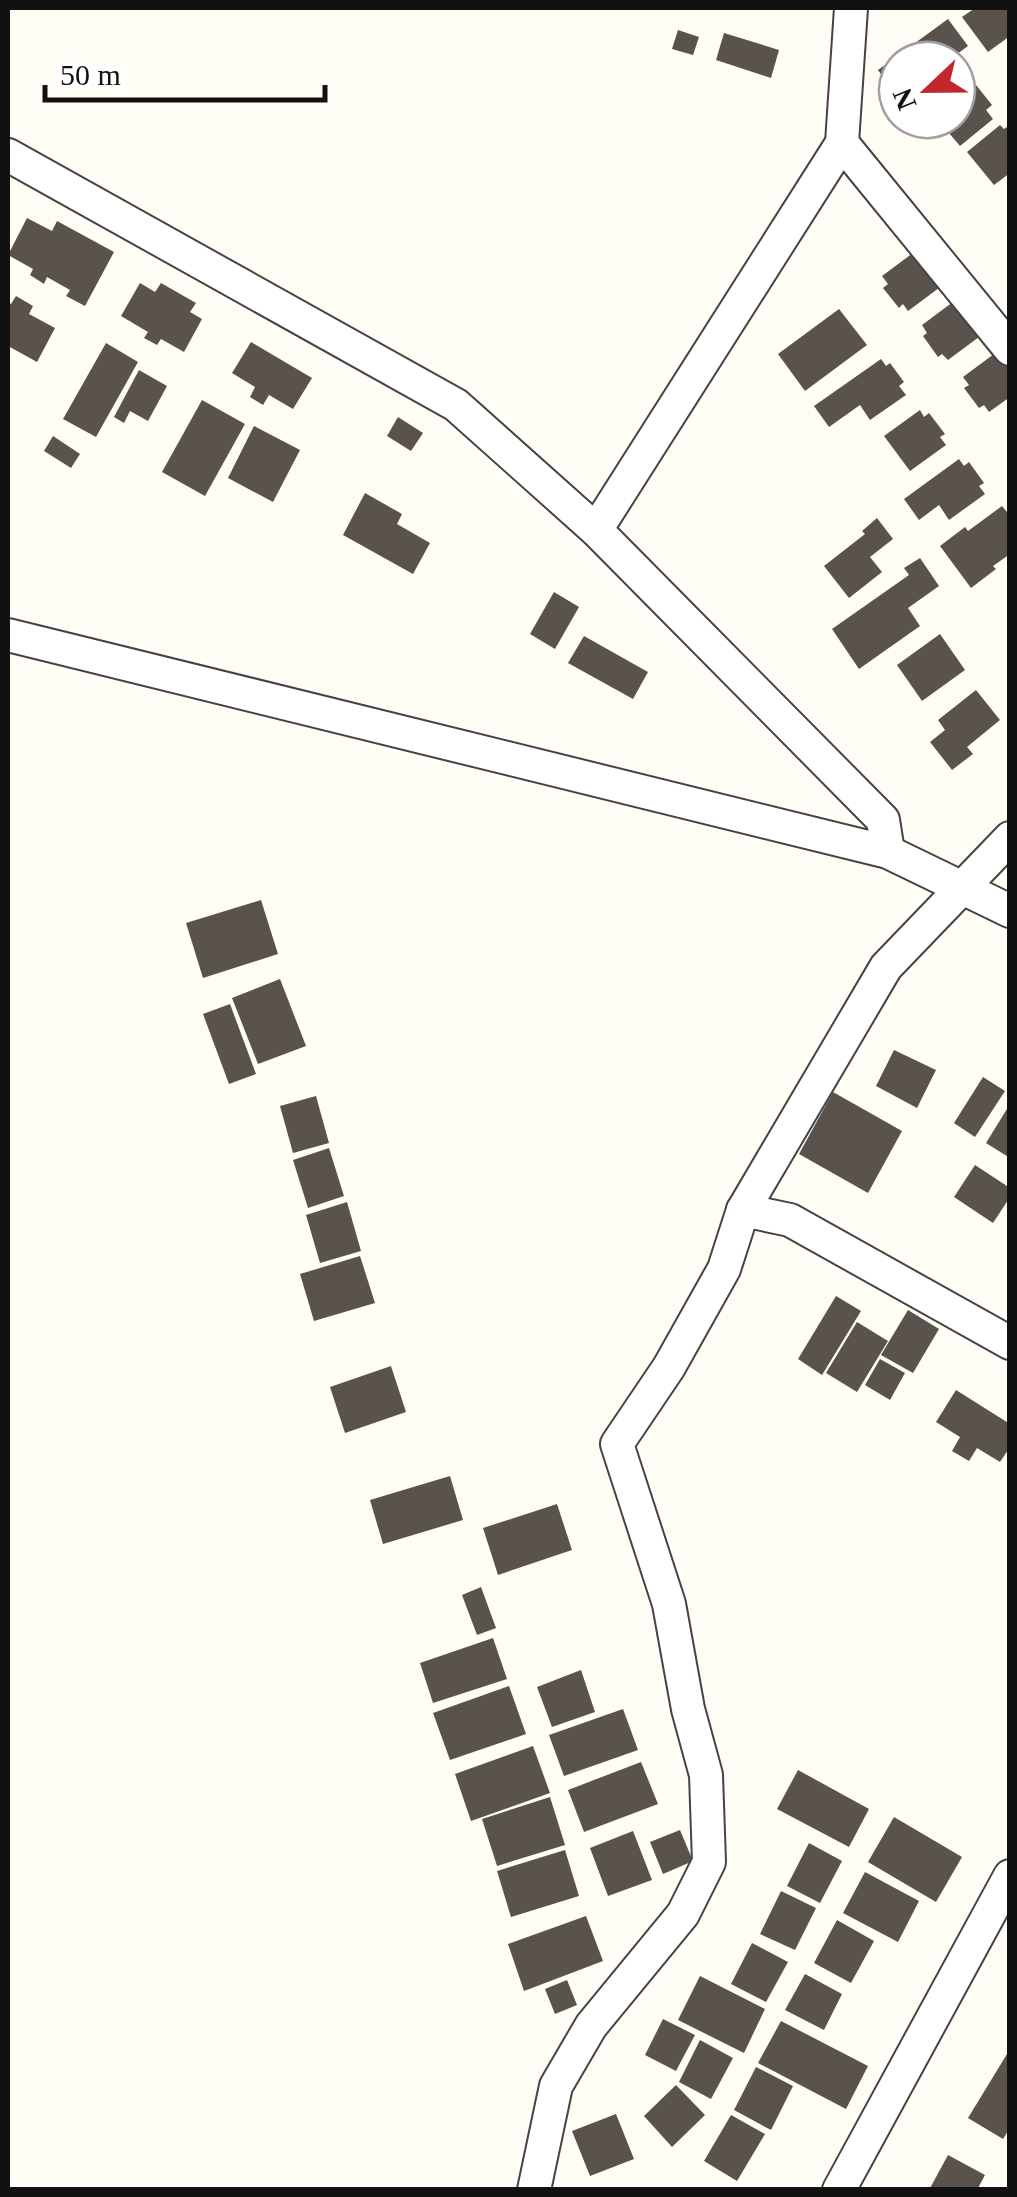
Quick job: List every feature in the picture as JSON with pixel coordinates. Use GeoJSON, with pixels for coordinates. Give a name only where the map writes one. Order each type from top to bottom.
{"type":"FeatureCollection","features":[{"type":"Feature","properties":{"kind":"street"},"geometry":{"type":"LineString","coordinates":[[596,530],[842,144],[851,8]]}},
{"type":"Feature","properties":{"kind":"street"},"geometry":{"type":"LineString","coordinates":[[842,144],[1010,349]]}},
{"type":"Feature","properties":{"kind":"street"},"geometry":{"type":"LineString","coordinates":[[8,155],[456,404],[596,530],[883,820],[888,852]]}},
{"type":"Feature","properties":{"kind":"street"},"geometry":{"type":"LineString","coordinates":[[8,635],[888,852],[1010,911]]}},
{"type":"Feature","properties":{"kind":"street"},"geometry":{"type":"LineString","coordinates":[[534,2190],[556,2086],[591,2026],[682,1914],[709,1862],[706,1776],[688,1709],[668,1604],[617,1444],[669,1368],[724,1269],[742,1210],[886,967],[1010,838]]}},
{"type":"Feature","properties":{"kind":"street"},"geometry":{"type":"LineString","coordinates":[[742,1210],[790,1220],[1010,1342]]}},
{"type":"Feature","properties":{"kind":"street"},"geometry":{"type":"LineString","coordinates":[[840,2190],[1010,1876]]}},
{"type":"Feature","properties":{"kind":"building"},"geometry":{"type":"Polygon","coordinates":[[[975,8],[1010,8],[1010,36],[988,52],[962,17],[975,8]]]}},
{"type":"Feature","properties":{"kind":"building"},"geometry":{"type":"Polygon","coordinates":[[[948,19],[964,40],[919,40],[948,19]]]}},
{"type":"Feature","properties":{"kind":"building"},"geometry":{"type":"Polygon","coordinates":[[[678,30],[699,37],[693,55],[672,49],[678,30]]]}},
{"type":"Feature","properties":{"kind":"building"},"geometry":{"type":"Polygon","coordinates":[[[724,33],[779,50],[771,78],[716,60],[724,33]]]}},
{"type":"Feature","properties":{"kind":"building"},"geometry":{"type":"Polygon","coordinates":[[[977,86],[992,105],[986,110],[993,119],[977,132],[977,86]]]}},
{"type":"Feature","properties":{"kind":"building"},"geometry":{"type":"Polygon","coordinates":[[[1000,125],[1004,129],[1010,125],[1010,173],[994,185],[967,152],[1000,125]]]}},
{"type":"Feature","properties":{"kind":"building"},"geometry":{"type":"Polygon","coordinates":[[[27,218],[52,231],[57,221],[114,252],[85,306],[66,296],[70,290],[47,277],[44,284],[30,275],[33,269],[8,255],[27,218]]]}},
{"type":"Feature","properties":{"kind":"building"},"geometry":{"type":"Polygon","coordinates":[[[917,250],[943,285],[908,311],[903,304],[899,308],[883,288],[888,284],[882,276],[917,250]]]}},
{"type":"Feature","properties":{"kind":"building"},"geometry":{"type":"Polygon","coordinates":[[[140,283],[155,292],[161,283],[196,303],[190,312],[202,319],[184,352],[161,339],[157,345],[144,338],[148,332],[121,316],[140,283]]]}},
{"type":"Feature","properties":{"kind":"building"},"geometry":{"type":"Polygon","coordinates":[[[16,296],[33,306],[29,314],[55,328],[37,362],[8,346],[8,302],[11,304],[16,296]]]}},
{"type":"Feature","properties":{"kind":"building"},"geometry":{"type":"Polygon","coordinates":[[[957,299],[983,334],[948,360],[942,354],[938,357],[923,336],[927,333],[922,325],[957,299]]]}},
{"type":"Feature","properties":{"kind":"building"},"geometry":{"type":"Polygon","coordinates":[[[839,309],[867,345],[805,391],[778,354],[839,309]]]}},
{"type":"Feature","properties":{"kind":"building"},"geometry":{"type":"Polygon","coordinates":[[[251,342],[312,378],[293,409],[269,395],[263,405],[250,397],[255,387],[232,373],[251,342]]]}},
{"type":"Feature","properties":{"kind":"building"},"geometry":{"type":"Polygon","coordinates":[[[106,343],[138,362],[96,437],[63,419],[106,343]]]}},
{"type":"Feature","properties":{"kind":"building"},"geometry":{"type":"Polygon","coordinates":[[[998,351],[1010,366],[1010,397],[989,412],[984,405],[979,408],[964,388],[969,385],[963,377],[998,351]]]}},
{"type":"Feature","properties":{"kind":"building"},"geometry":{"type":"Polygon","coordinates":[[[881,359],[886,366],[890,363],[904,382],[899,386],[906,395],[870,420],[860,405],[829,427],[814,406],[881,359]]]}},
{"type":"Feature","properties":{"kind":"building"},"geometry":{"type":"Polygon","coordinates":[[[139,370],[167,386],[148,421],[130,411],[124,423],[114,417],[139,370]]]}},
{"type":"Feature","properties":{"kind":"building"},"geometry":{"type":"Polygon","coordinates":[[[202,400],[245,424],[205,496],[162,472],[202,400]]]}},
{"type":"Feature","properties":{"kind":"building"},"geometry":{"type":"Polygon","coordinates":[[[920,410],[924,417],[929,413],[945,434],[940,437],[946,445],[910,471],[884,436],[920,410]]]}},
{"type":"Feature","properties":{"kind":"building"},"geometry":{"type":"Polygon","coordinates":[[[398,417],[423,433],[411,451],[387,436],[398,417]]]}},
{"type":"Feature","properties":{"kind":"building"},"geometry":{"type":"Polygon","coordinates":[[[254,426],[300,450],[273,502],[228,478],[254,426]]]}},
{"type":"Feature","properties":{"kind":"building"},"geometry":{"type":"Polygon","coordinates":[[[53,436],[80,454],[71,468],[44,451],[53,436]]]}},
{"type":"Feature","properties":{"kind":"building"},"geometry":{"type":"Polygon","coordinates":[[[959,459],[964,466],[969,462],[984,483],[979,486],[985,494],[949,520],[939,505],[919,520],[904,499],[959,459]]]}},
{"type":"Feature","properties":{"kind":"building"},"geometry":{"type":"Polygon","coordinates":[[[365,493],[402,514],[397,524],[430,543],[413,574],[343,535],[365,493]]]}},
{"type":"Feature","properties":{"kind":"building"},"geometry":{"type":"Polygon","coordinates":[[[1002,506],[1007,512],[1010,510],[1010,554],[971,588],[940,546],[1002,506]]]}},
{"type":"Feature","properties":{"kind":"building"},"geometry":{"type":"Polygon","coordinates":[[[877,518],[893,539],[870,557],[882,572],[849,598],[824,566],[865,534],[862,531],[877,518]]]}},
{"type":"Feature","properties":{"kind":"building"},"geometry":{"type":"Polygon","coordinates":[[[920,558],[939,586],[908,608],[920,626],[859,669],[832,629],[909,575],[904,568],[920,558]]]}},
{"type":"Feature","properties":{"kind":"building"},"geometry":{"type":"Polygon","coordinates":[[[554,592],[579,607],[555,649],[530,634],[554,592]]]}},
{"type":"Feature","properties":{"kind":"building"},"geometry":{"type":"Polygon","coordinates":[[[940,634],[965,670],[922,701],[897,665],[940,634]]]}},
{"type":"Feature","properties":{"kind":"building"},"geometry":{"type":"Polygon","coordinates":[[[584,636],[648,672],[633,699],[568,663],[584,636]]]}},
{"type":"Feature","properties":{"kind":"building"},"geometry":{"type":"Polygon","coordinates":[[[976,690],[1000,720],[967,747],[973,754],[952,770],[930,742],[945,730],[938,720],[976,690]]]}},
{"type":"Feature","properties":{"kind":"building"},"geometry":{"type":"Polygon","coordinates":[[[261,900],[278,954],[203,978],[186,923],[261,900]]]}},
{"type":"Feature","properties":{"kind":"building"},"geometry":{"type":"Polygon","coordinates":[[[280,979],[306,1046],[258,1064],[232,998],[280,979]]]}},
{"type":"Feature","properties":{"kind":"building"},"geometry":{"type":"Polygon","coordinates":[[[230,1004],[256,1074],[229,1084],[203,1014],[230,1004]]]}},
{"type":"Feature","properties":{"kind":"building"},"geometry":{"type":"Polygon","coordinates":[[[894,1050],[936,1070],[917,1108],[876,1086],[894,1050]]]}},
{"type":"Feature","properties":{"kind":"building"},"geometry":{"type":"Polygon","coordinates":[[[983,1077],[1005,1091],[975,1137],[954,1123],[983,1077]]]}},
{"type":"Feature","properties":{"kind":"building"},"geometry":{"type":"Polygon","coordinates":[[[833,1092],[902,1131],[868,1193],[799,1154],[833,1092]]]}},
{"type":"Feature","properties":{"kind":"building"},"geometry":{"type":"Polygon","coordinates":[[[316,1096],[329,1143],[293,1153],[280,1106],[316,1096]]]}},
{"type":"Feature","properties":{"kind":"building"},"geometry":{"type":"Polygon","coordinates":[[[1010,1104],[1010,1158],[986,1143],[1010,1104]]]}},
{"type":"Feature","properties":{"kind":"building"},"geometry":{"type":"Polygon","coordinates":[[[329,1148],[344,1196],[308,1208],[293,1160],[329,1148]]]}},
{"type":"Feature","properties":{"kind":"building"},"geometry":{"type":"Polygon","coordinates":[[[975,1165],[1010,1188],[1010,1197],[993,1223],[954,1197],[975,1165]]]}},
{"type":"Feature","properties":{"kind":"building"},"geometry":{"type":"Polygon","coordinates":[[[347,1202],[361,1251],[320,1263],[306,1215],[347,1202]]]}},
{"type":"Feature","properties":{"kind":"building"},"geometry":{"type":"Polygon","coordinates":[[[360,1256],[375,1303],[314,1321],[300,1274],[360,1256]]]}},
{"type":"Feature","properties":{"kind":"building"},"geometry":{"type":"Polygon","coordinates":[[[836,1296],[861,1311],[822,1375],[798,1359],[836,1296]]]}},
{"type":"Feature","properties":{"kind":"building"},"geometry":{"type":"Polygon","coordinates":[[[908,1310],[939,1329],[913,1373],[881,1355],[908,1310]]]}},
{"type":"Feature","properties":{"kind":"building"},"geometry":{"type":"Polygon","coordinates":[[[857,1322],[888,1341],[857,1392],[826,1373],[857,1322]]]}},
{"type":"Feature","properties":{"kind":"building"},"geometry":{"type":"Polygon","coordinates":[[[880,1359],[905,1373],[890,1400],[865,1385],[880,1359]]]}},
{"type":"Feature","properties":{"kind":"building"},"geometry":{"type":"Polygon","coordinates":[[[391,1366],[406,1412],[345,1433],[330,1387],[391,1366]]]}},
{"type":"Feature","properties":{"kind":"building"},"geometry":{"type":"Polygon","coordinates":[[[956,1390],[1010,1424],[1010,1447],[1000,1462],[977,1448],[969,1461],[952,1451],[960,1437],[936,1422],[956,1390]]]}},
{"type":"Feature","properties":{"kind":"building"},"geometry":{"type":"Polygon","coordinates":[[[450,1476],[463,1520],[383,1544],[370,1500],[450,1476]]]}},
{"type":"Feature","properties":{"kind":"building"},"geometry":{"type":"Polygon","coordinates":[[[557,1504],[572,1550],[498,1575],[483,1528],[557,1504]]]}},
{"type":"Feature","properties":{"kind":"building"},"geometry":{"type":"Polygon","coordinates":[[[481,1587],[496,1628],[477,1635],[462,1595],[481,1587]]]}},
{"type":"Feature","properties":{"kind":"building"},"geometry":{"type":"Polygon","coordinates":[[[493,1638],[507,1679],[433,1703],[420,1663],[493,1638]]]}},
{"type":"Feature","properties":{"kind":"building"},"geometry":{"type":"Polygon","coordinates":[[[581,1670],[595,1712],[552,1727],[537,1687],[581,1670]]]}},
{"type":"Feature","properties":{"kind":"building"},"geometry":{"type":"Polygon","coordinates":[[[509,1686],[526,1734],[450,1760],[433,1713],[509,1686]]]}},
{"type":"Feature","properties":{"kind":"building"},"geometry":{"type":"Polygon","coordinates":[[[623,1709],[638,1750],[564,1776],[549,1735],[623,1709]]]}},
{"type":"Feature","properties":{"kind":"building"},"geometry":{"type":"Polygon","coordinates":[[[533,1746],[550,1793],[471,1821],[455,1774],[533,1746]]]}},
{"type":"Feature","properties":{"kind":"building"},"geometry":{"type":"Polygon","coordinates":[[[641,1762],[658,1804],[584,1832],[568,1790],[641,1762]]]}},
{"type":"Feature","properties":{"kind":"building"},"geometry":{"type":"Polygon","coordinates":[[[798,1770],[869,1809],[849,1847],[777,1809],[798,1770]]]}},
{"type":"Feature","properties":{"kind":"building"},"geometry":{"type":"Polygon","coordinates":[[[550,1797],[565,1845],[497,1866],[482,1819],[550,1797]]]}},
{"type":"Feature","properties":{"kind":"building"},"geometry":{"type":"Polygon","coordinates":[[[894,1817],[962,1857],[936,1902],[868,1862],[894,1817]]]}},
{"type":"Feature","properties":{"kind":"building"},"geometry":{"type":"Polygon","coordinates":[[[680,1830],[693,1861],[663,1874],[650,1842],[680,1830]]]}},
{"type":"Feature","properties":{"kind":"building"},"geometry":{"type":"Polygon","coordinates":[[[633,1831],[652,1880],[608,1896],[590,1848],[633,1831]]]}},
{"type":"Feature","properties":{"kind":"building"},"geometry":{"type":"Polygon","coordinates":[[[809,1843],[842,1861],[820,1903],[787,1886],[809,1843]]]}},
{"type":"Feature","properties":{"kind":"building"},"geometry":{"type":"Polygon","coordinates":[[[565,1850],[579,1896],[511,1917],[497,1871],[565,1850]]]}},
{"type":"Feature","properties":{"kind":"building"},"geometry":{"type":"Polygon","coordinates":[[[865,1872],[919,1901],[898,1942],[843,1913],[865,1872]]]}},
{"type":"Feature","properties":{"kind":"building"},"geometry":{"type":"Polygon","coordinates":[[[781,1891],[816,1908],[795,1950],[760,1934],[781,1891]]]}},
{"type":"Feature","properties":{"kind":"building"},"geometry":{"type":"Polygon","coordinates":[[[586,1916],[603,1961],[524,1991],[508,1944],[586,1916]]]}},
{"type":"Feature","properties":{"kind":"building"},"geometry":{"type":"Polygon","coordinates":[[[837,1920],[874,1941],[851,1983],[814,1963],[837,1920]]]}},
{"type":"Feature","properties":{"kind":"building"},"geometry":{"type":"Polygon","coordinates":[[[752,1943],[788,1962],[766,2002],[731,1984],[752,1943]]]}},
{"type":"Feature","properties":{"kind":"building"},"geometry":{"type":"Polygon","coordinates":[[[805,1974],[842,1994],[824,2030],[785,2010],[805,1974]]]}},
{"type":"Feature","properties":{"kind":"building"},"geometry":{"type":"Polygon","coordinates":[[[700,1976],[765,2009],[744,2053],[678,2020],[700,1976]]]}},
{"type":"Feature","properties":{"kind":"building"},"geometry":{"type":"Polygon","coordinates":[[[567,1980],[577,2005],[555,2014],[545,1989],[567,1980]]]}},
{"type":"Feature","properties":{"kind":"building"},"geometry":{"type":"Polygon","coordinates":[[[663,2019],[695,2035],[676,2071],[645,2055],[663,2019]]]}},
{"type":"Feature","properties":{"kind":"building"},"geometry":{"type":"Polygon","coordinates":[[[781,2021],[868,2066],[846,2109],[758,2063],[781,2021]]]}},
{"type":"Feature","properties":{"kind":"building"},"geometry":{"type":"Polygon","coordinates":[[[700,2040],[733,2058],[711,2099],[679,2082],[700,2040]]]}},
{"type":"Feature","properties":{"kind":"building"},"geometry":{"type":"Polygon","coordinates":[[[1007,2054],[1010,2128],[1003,2139],[968,2118],[1007,2054]]]}},
{"type":"Feature","properties":{"kind":"building"},"geometry":{"type":"Polygon","coordinates":[[[756,2067],[793,2086],[771,2130],[734,2110],[756,2067]]]}},
{"type":"Feature","properties":{"kind":"building"},"geometry":{"type":"Polygon","coordinates":[[[676,2085],[705,2115],[672,2147],[644,2116],[676,2085]]]}},
{"type":"Feature","properties":{"kind":"building"},"geometry":{"type":"Polygon","coordinates":[[[616,2114],[634,2159],[590,2176],[572,2131],[616,2114]]]}},
{"type":"Feature","properties":{"kind":"building"},"geometry":{"type":"Polygon","coordinates":[[[731,2115],[765,2134],[737,2181],[704,2161],[731,2115]]]}},
{"type":"Feature","properties":{"kind":"building"},"geometry":{"type":"Polygon","coordinates":[[[948,2155],[985,2175],[977,2190],[929,2190],[948,2155]]]}}]}
